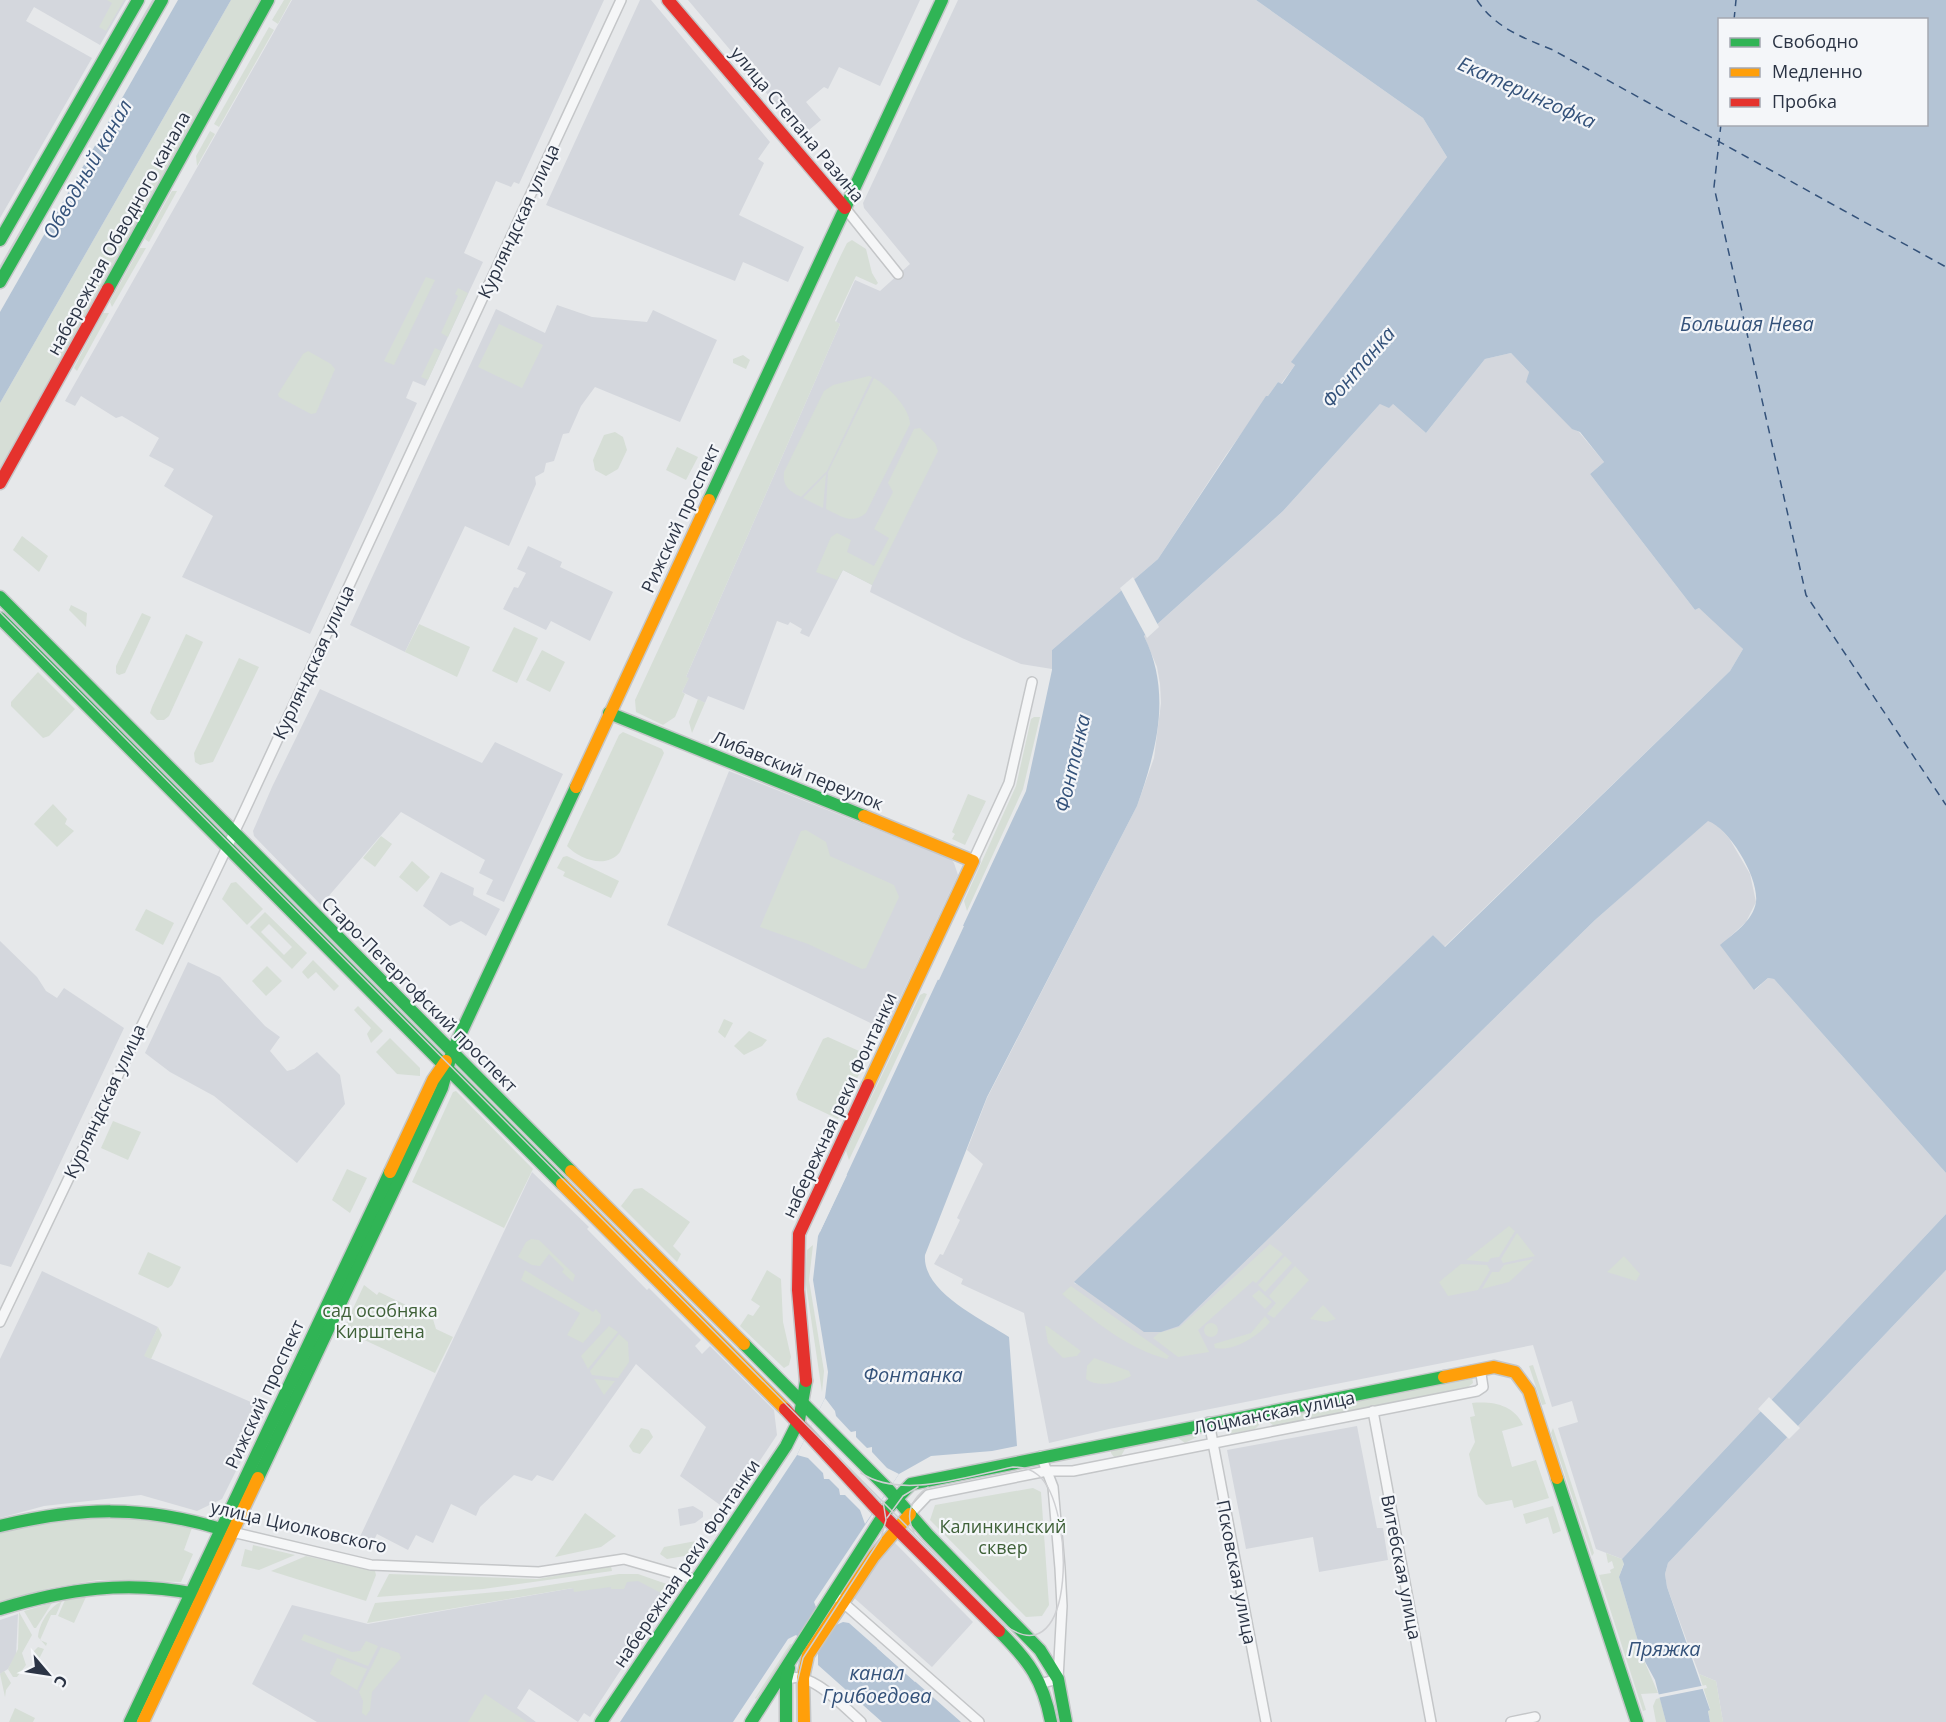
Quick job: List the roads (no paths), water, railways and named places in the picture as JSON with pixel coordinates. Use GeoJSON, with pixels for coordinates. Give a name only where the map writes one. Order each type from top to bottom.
{"type":"FeatureCollection","features":[{"type":"Feature","properties":{"kind":"main road"},"geometry":{"type":"LineString","coordinates":[[0,240],[138,0]]}},
{"type":"Feature","properties":{"kind":"main road"},"geometry":{"type":"LineString","coordinates":[[0,282],[162,0]]}},
{"type":"Feature","properties":{"kind":"main road","name":"набережная Обводного канала"},"geometry":{"type":"LineString","coordinates":[[0,483],[268,0]]}},
{"type":"Feature","properties":{"kind":"main road","name":"улица Степана Разина"},"geometry":{"type":"LineString","coordinates":[[668,0],[845,207]]}},
{"type":"Feature","properties":{"kind":"main road","name":"Рижский проспект"},"geometry":{"type":"LineString","coordinates":[[130,1722],[226,1531],[433,1080],[445,1068],[942,0]]}},
{"type":"Feature","properties":{"kind":"main road","name":"Старо-Петергофский проспект"},"geometry":{"type":"LineString","coordinates":[[0,597],[817,1415],[1040,1650],[1058,1679]]}},
{"type":"Feature","properties":{"kind":"main road","name":"Старо-Петергофский проспект"},"geometry":{"type":"LineString","coordinates":[[0,618],[798,1422],[897,1529],[1019,1651],[1034,1667],[1043,1683]]}},
{"type":"Feature","properties":{"kind":"main road","name":"Либавский переулок"},"geometry":{"type":"LineString","coordinates":[[609,713],[973,861]]}},
{"type":"Feature","properties":{"kind":"main road","name":"набережная реки Фонтанки"},"geometry":{"type":"LineString","coordinates":[[601,1722],[786,1446],[798,1422],[808,1375],[796,1287],[799,1234],[973,861]]}},
{"type":"Feature","properties":{"kind":"main road","name":"Лоцманская улица"},"geometry":{"type":"LineString","coordinates":[[892,1494],[924,1480],[1473,1370],[1494,1367],[1515,1372],[1529,1390],[1637,1722]]}},
{"type":"Feature","properties":{"kind":"main road"},"geometry":{"type":"LineString","coordinates":[[838,1599],[880,1511],[892,1494]]}},
{"type":"Feature","properties":{"kind":"main road","name":"улица Циолковского"},"geometry":{"type":"LineString","coordinates":[[0,1526],[38,1517],[112,1508],[157,1511],[226,1531]]}},
{"type":"Feature","properties":{"kind":"main road"},"geometry":{"type":"LineString","coordinates":[[751,1722],[791,1661],[807,1646],[838,1599],[910,1514]]}},
{"type":"Feature","properties":{"kind":"main road"},"geometry":{"type":"LineString","coordinates":[[0,1609],[87,1587],[152,1586],[196,1594]]}},
{"type":"Feature","properties":{"kind":"main road","name":"Рижский проспект"},"geometry":{"type":"LineString","coordinates":[[143,1722],[196,1594]]}},
{"type":"Feature","properties":{"kind":"main road"},"geometry":{"type":"LineString","coordinates":[[804,1722],[803,1678],[807,1646]]}},
{"type":"Feature","properties":{"kind":"main road"},"geometry":{"type":"LineString","coordinates":[[786,1722],[786,1680],[791,1661]]}},
{"type":"Feature","properties":{"kind":"main road"},"geometry":{"type":"LineString","coordinates":[[1058,1679],[1065,1722]]}},
{"type":"Feature","properties":{"kind":"main road"},"geometry":{"type":"LineString","coordinates":[[1043,1683],[1051,1722]]}},
{"type":"Feature","properties":{"kind":"street","name":"Курляндская улица"},"geometry":{"type":"LineString","coordinates":[[0,1322],[234,832],[621,0]]}},
{"type":"Feature","properties":{"kind":"street","name":"улица Степана Разина"},"geometry":{"type":"LineString","coordinates":[[845,207],[898,273]]}},
{"type":"Feature","properties":{"kind":"street","name":"набережная реки Фонтанки"},"geometry":{"type":"LineString","coordinates":[[973,861],[1009,783],[1032,682]]}},
{"type":"Feature","properties":{"kind":"street","name":"Лоцманская улица"},"geometry":{"type":"LineString","coordinates":[[910,1514],[928,1495],[1047,1471],[1073,1471],[1480,1389],[1484,1384],[1483,1377],[1473,1370]]}},
{"type":"Feature","properties":{"kind":"street","name":"Витебская улица"},"geometry":{"type":"LineString","coordinates":[[1373,1411],[1431,1722]]}},
{"type":"Feature","properties":{"kind":"street"},"geometry":{"type":"LineString","coordinates":[[1262,1412],[1265,1432]]}},
{"type":"Feature","properties":{"kind":"street","name":"Псковская улица"},"geometry":{"type":"LineString","coordinates":[[1209,1422],[1266,1722]]}},
{"type":"Feature","properties":{"kind":"street"},"geometry":{"type":"LineString","coordinates":[[1109,1443],[1105,1451],[1106,1456],[1114,1462]]}},
{"type":"Feature","properties":{"kind":"street"},"geometry":{"type":"LineString","coordinates":[[1041,1456],[1053,1487],[1062,1606],[1058,1679],[1043,1683]]}},
{"type":"Feature","properties":{"kind":"street","name":"улица Циолковского"},"geometry":{"type":"LineString","coordinates":[[226,1531],[371,1564],[539,1572],[624,1559],[697,1580]]}},
{"type":"Feature","properties":{"kind":"street"},"geometry":{"type":"LineString","coordinates":[[838,1599],[979,1722]]}},
{"type":"Feature","properties":{"kind":"street"},"geometry":{"type":"LineString","coordinates":[[771,1692],[792,1676],[803,1678],[822,1687],[861,1722]]}},
{"type":"Feature","properties":{"kind":"street"},"geometry":{"type":"LineString","coordinates":[[1511,1722],[1535,1717]]}},
{"type":"Feature","properties":{"kind":"water","name":"Обводный канал"},"geometry":{"type":"Polygon","coordinates":[[[178,0],[231,0],[0,403],[0,312],[178,0]]]}},
{"type":"Feature","properties":{"kind":"water","name":"Большая Нева"},"geometry":{"type":"Polygon","coordinates":[[[1256,0],[1946,0],[1946,1173],[1774,979],[1768,978],[1754,990],[1720,945],[1751,915],[1756,902],[1756,892],[1748,868],[1734,844],[1717,826],[1708,821],[1595,920],[1179,1326],[1161,1332],[1144,1332],[1074,1282],[1433,935],[1445,947],[1730,671],[1743,649],[1699,608],[1695,610],[1590,474],[1604,462],[1580,432],[1572,429],[1526,382],[1529,372],[1511,353],[1485,359],[1426,433],[1393,404],[1389,408],[1380,404],[1283,511],[1144,636],[1153,657],[1158,679],[1159,700],[1155,742],[1137,806],[987,1097],[925,1255],[927,1268],[933,1281],[943,1292],[970,1313],[1009,1337],[1017,1446],[992,1451],[931,1456],[899,1474],[814,1602],[816,1607],[836,1625],[843,1622],[849,1623],[961,1722],[882,1722],[818,1665],[818,1654],[796,1635],[788,1639],[733,1722],[620,1722],[797,1455],[825,1398],[828,1372],[813,1280],[818,1236],[1026,791],[1052,670],[1052,650],[1158,559],[1266,396],[1278,382],[1282,384],[1295,365],[1291,362],[1447,157],[1423,118],[1256,0]]]}},
{"type":"Feature","properties":{"kind":"water","name":"Пряжка"},"geometry":{"type":"Polygon","coordinates":[[[1946,1214],[1946,1270],[1668,1563],[1665,1574],[1667,1587],[1710,1710],[1708,1711],[1710,1722],[1666,1722],[1655,1680],[1643,1658],[1619,1577],[1624,1564],[1622,1559],[1946,1214]]]}},
{"type":"Feature","properties":{"kind":"tram line"},"geometry":{"type":"LineString","coordinates":[[0,267],[153,0]]}},
{"type":"Feature","properties":{"kind":"tram line"},"geometry":{"type":"LineString","coordinates":[[0,612],[1006,1626],[1029,1635],[1046,1628],[1057,1609],[1062,1581],[1063,1549],[1059,1518],[1050,1492],[1038,1475],[1020,1467],[1013,1467],[935,1484],[896,1485],[877,1481],[861,1473]]}},
{"type":"Feature","properties":{"kind":"tram line"},"geometry":{"type":"LineString","coordinates":[[887,1518],[903,1496],[918,1487]]}},
{"type":"Feature","properties":{"kind":"tram line"},"geometry":{"type":"LineString","coordinates":[[914,1532],[910,1519],[911,1507],[928,1487]]}},
{"type":"Feature","properties":{"kind":"tram line"},"geometry":{"type":"LineString","coordinates":[[797,1722],[797,1683],[803,1658],[881,1538],[886,1520],[883,1501]]}},
{"type":"Feature","properties":{"kind":"water label","name":"Екатерингофка"},"geometry":{"type":"Point","coordinates":[1527,92]}},
{"type":"Feature","properties":{"kind":"water label","name":"Фонтанка"},"geometry":{"type":"Point","coordinates":[1358,367]}},
{"type":"Feature","properties":{"kind":"water label","name":"Фонтанка"},"geometry":{"type":"Point","coordinates":[1072,763]}},
{"type":"Feature","properties":{"kind":"water label","name":"Фонтанка"},"geometry":{"type":"Point","coordinates":[913,1374]}},
{"type":"Feature","properties":{"kind":"water label","name":"канал Грибоедова"},"geometry":{"type":"Point","coordinates":[877,1684]}},
{"type":"Feature","properties":{"kind":"park label","name":"сад особняка Кирштена"},"geometry":{"type":"Point","coordinates":[380,1320]}},
{"type":"Feature","properties":{"kind":"park label","name":"Калинкинский сквер"},"geometry":{"type":"Point","coordinates":[1003,1536]}}]}
